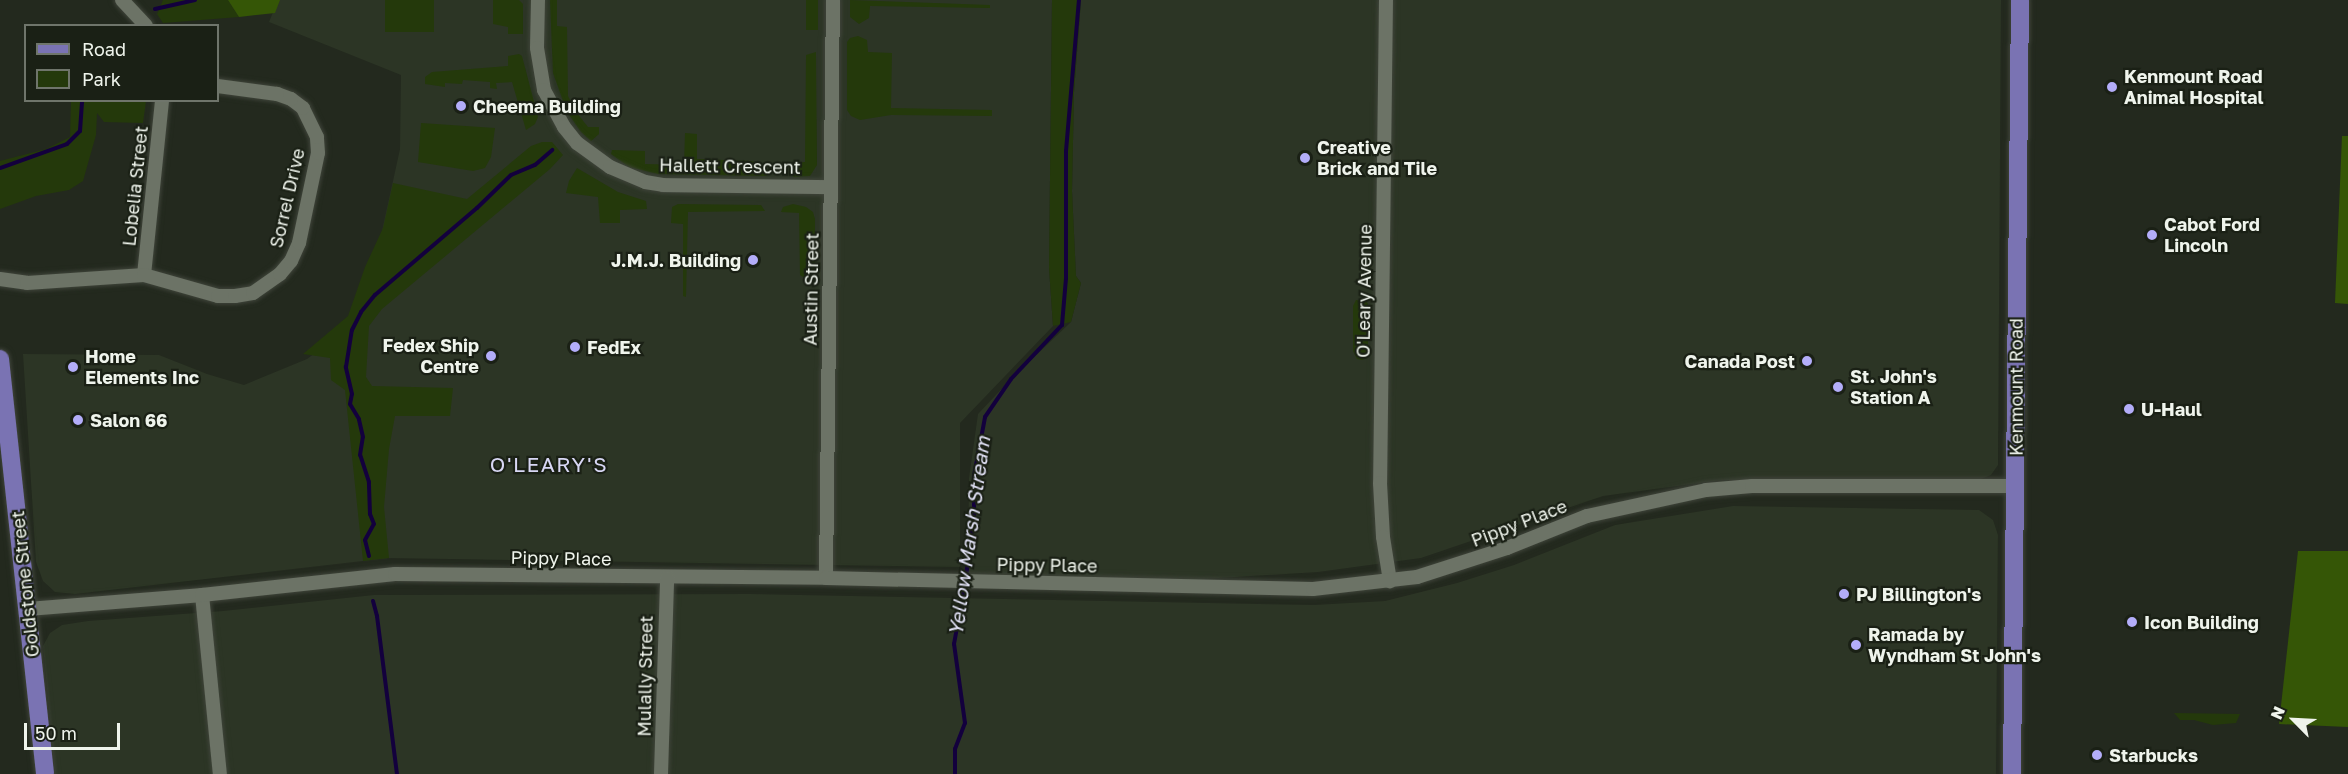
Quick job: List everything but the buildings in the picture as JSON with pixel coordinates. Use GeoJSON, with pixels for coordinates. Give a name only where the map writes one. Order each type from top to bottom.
{"type":"FeatureCollection","features":[{"type":"Feature","properties":{"kind":"main road","name":"Kenmount Road"},"geometry":{"type":"LineString","coordinates":[[2012,774],[2015,240],[2020,0]]}},
{"type":"Feature","properties":{"kind":"main road","name":"Goldstone Street"},"geometry":{"type":"LineString","coordinates":[[0,359],[45,774]]}},
{"type":"Feature","properties":{"kind":"street"},"geometry":{"type":"LineString","coordinates":[[122,0],[145,23]]}},
{"type":"Feature","properties":{"kind":"street","name":"Hallett Crescent"},"geometry":{"type":"LineString","coordinates":[[538,0],[537,48],[544,90],[564,127],[577,142],[610,167],[645,182],[663,185],[830,188]]}},
{"type":"Feature","properties":{"kind":"street","name":"Austin Street"},"geometry":{"type":"LineString","coordinates":[[826,578],[833,0]]}},
{"type":"Feature","properties":{"kind":"street","name":"O'Leary Avenue"},"geometry":{"type":"LineString","coordinates":[[1386,0],[1380,483],[1383,537],[1390,581]]}},
{"type":"Feature","properties":{"kind":"street","name":"Sorrel Drive"},"geometry":{"type":"LineString","coordinates":[[0,279],[27,283],[144,275],[218,296],[253,293],[280,274],[291,261],[299,243],[318,153],[312,122],[303,108],[277,93],[219,86]]}},
{"type":"Feature","properties":{"kind":"street","name":"Lobelia Street"},"geometry":{"type":"LineString","coordinates":[[144,275],[162,102]]}},
{"type":"Feature","properties":{"kind":"street","name":"Pippy Place"},"geometry":{"type":"LineString","coordinates":[[28,609],[202,595],[395,574],[826,578],[1313,589],[1390,581],[1449,568],[1587,516],[1706,490],[1752,486],[2015,486]]}},
{"type":"Feature","properties":{"kind":"street","name":"Mulally Street"},"geometry":{"type":"LineString","coordinates":[[661,774],[667,578]]}},
{"type":"Feature","properties":{"kind":"street"},"geometry":{"type":"LineString","coordinates":[[202,595],[220,774]]}},
{"type":"Feature","properties":{"kind":"shaded area"},"geometry":{"type":"Polygon","coordinates":[[[278,0],[1052,0],[1049,268],[1053,326],[960,423],[960,567],[389,558],[75,594],[55,592],[43,581],[36,562],[23,354],[159,355],[207,374],[244,385],[307,359],[331,341],[354,319],[374,268],[400,149],[401,75],[269,22],[278,0]]]}},
{"type":"Feature","properties":{"kind":"shaded area"},"geometry":{"type":"Polygon","coordinates":[[[1081,0],[2001,0],[1998,465],[1991,475],[1981,479],[1722,480],[1603,496],[1421,558],[1318,572],[1185,580],[968,574],[969,478],[978,414],[1071,322],[1081,283],[1076,276],[1072,191],[1074,92],[1081,0]]]}},
{"type":"Feature","properties":{"kind":"shaded area"},"geometry":{"type":"Polygon","coordinates":[[[1733,506],[1979,510],[1993,520],[1998,535],[1996,774],[55,774],[43,646],[50,633],[62,625],[374,595],[749,594],[1314,605],[1385,601],[1457,583],[1514,565],[1615,525],[1733,506]]]}},
{"type":"Feature","properties":{"kind":"green space"},"geometry":{"type":"Polygon","coordinates":[[[163,0],[228,0],[239,17],[163,23],[157,14],[163,0]]]}},
{"type":"Feature","properties":{"kind":"green space"},"geometry":{"type":"Polygon","coordinates":[[[228,0],[280,0],[275,13],[239,17],[228,0]]]}},
{"type":"Feature","properties":{"kind":"green space"},"geometry":{"type":"Polygon","coordinates":[[[385,0],[434,0],[434,32],[385,32],[385,0]]]}},
{"type":"Feature","properties":{"kind":"green space"},"geometry":{"type":"Polygon","coordinates":[[[493,0],[519,0],[523,4],[523,34],[508,34],[508,27],[493,24],[493,0]]]}},
{"type":"Feature","properties":{"kind":"green space"},"geometry":{"type":"Polygon","coordinates":[[[550,0],[557,0],[557,26],[567,27],[568,96],[576,112],[588,127],[599,127],[599,134],[591,141],[581,132],[567,112],[553,73],[550,0]]]}},
{"type":"Feature","properties":{"kind":"green space"},"geometry":{"type":"Polygon","coordinates":[[[806,0],[818,0],[818,30],[806,30],[806,0]]]}},
{"type":"Feature","properties":{"kind":"green space"},"geometry":{"type":"Polygon","coordinates":[[[850,0],[990,5],[990,8],[870,6],[869,18],[859,24],[850,17],[850,0]]]}},
{"type":"Feature","properties":{"kind":"green space"},"geometry":{"type":"Polygon","coordinates":[[[1052,0],[1081,0],[1074,92],[1072,191],[1076,276],[1081,283],[1071,322],[1053,326],[1049,268],[1052,0]]]}},
{"type":"Feature","properties":{"kind":"green space"},"geometry":{"type":"Polygon","coordinates":[[[858,36],[867,40],[868,52],[892,53],[891,108],[992,110],[992,116],[891,115],[860,120],[851,116],[847,110],[847,42],[850,38],[858,36]]]}},
{"type":"Feature","properties":{"kind":"green space"},"geometry":{"type":"Polygon","coordinates":[[[816,52],[817,165],[810,176],[794,177],[789,172],[789,163],[805,162],[806,55],[816,52]]]}},
{"type":"Feature","properties":{"kind":"green space"},"geometry":{"type":"Polygon","coordinates":[[[519,54],[522,56],[538,117],[535,124],[526,130],[512,82],[496,83],[497,89],[490,88],[490,82],[463,80],[462,84],[445,83],[445,87],[425,84],[425,77],[432,72],[508,66],[508,56],[519,54]]]}},
{"type":"Feature","properties":{"kind":"green space"},"geometry":{"type":"Polygon","coordinates":[[[71,102],[146,102],[143,123],[104,122],[97,113],[96,135],[83,181],[69,190],[36,196],[0,209],[0,161],[46,149],[70,137],[71,102]]]}},
{"type":"Feature","properties":{"kind":"green space"},"geometry":{"type":"Polygon","coordinates":[[[421,123],[495,128],[491,157],[485,168],[473,171],[418,162],[421,123]]]}},
{"type":"Feature","properties":{"kind":"green space"},"geometry":{"type":"Polygon","coordinates":[[[685,133],[697,134],[697,159],[751,161],[761,164],[767,176],[658,174],[629,167],[611,154],[612,150],[645,151],[645,164],[684,165],[685,133]]]}},
{"type":"Feature","properties":{"kind":"green space"},"geometry":{"type":"Polygon","coordinates":[[[2342,136],[2348,136],[2348,304],[2335,303],[2342,136]]]}},
{"type":"Feature","properties":{"kind":"green space"},"geometry":{"type":"Polygon","coordinates":[[[542,142],[552,142],[563,155],[550,169],[382,309],[369,326],[366,377],[372,386],[453,388],[450,416],[395,416],[389,449],[384,507],[389,558],[363,561],[345,390],[331,380],[330,358],[303,354],[348,316],[365,267],[383,228],[393,183],[467,199],[531,146],[542,142]]]}},
{"type":"Feature","properties":{"kind":"green space"},"geometry":{"type":"Polygon","coordinates":[[[577,168],[618,192],[646,201],[647,209],[620,210],[620,223],[600,223],[598,197],[566,193],[569,181],[577,168]]]}},
{"type":"Feature","properties":{"kind":"green space"},"geometry":{"type":"Polygon","coordinates":[[[678,204],[761,205],[765,211],[688,212],[686,297],[683,296],[683,224],[671,223],[672,207],[678,204]]]}},
{"type":"Feature","properties":{"kind":"green space"},"geometry":{"type":"Polygon","coordinates":[[[793,204],[806,207],[813,212],[815,278],[800,275],[799,213],[781,212],[783,207],[793,204]]]}},
{"type":"Feature","properties":{"kind":"green space"},"geometry":{"type":"Polygon","coordinates":[[[1356,300],[1366,301],[1368,304],[1368,352],[1367,358],[1362,360],[1357,359],[1353,351],[1353,306],[1356,300]]]}},
{"type":"Feature","properties":{"kind":"green space"},"geometry":{"type":"Polygon","coordinates":[[[2298,551],[2348,551],[2348,727],[2279,724],[2298,551]]]}},
{"type":"Feature","properties":{"kind":"green space"},"geometry":{"type":"Polygon","coordinates":[[[2174,713],[2240,714],[2236,723],[2213,725],[2194,720],[2180,720],[2174,713]]]}},
{"type":"Feature","properties":{"kind":"waterway"},"geometry":{"type":"LineString","coordinates":[[155,9],[195,0]]}},
{"type":"Feature","properties":{"kind":"waterway","name":"Yellow Marsh Stream"},"geometry":{"type":"LineString","coordinates":[[966,577],[974,514],[974,476],[985,417],[1011,379],[1062,325],[1066,278],[1066,151],[1079,0]]}},
{"type":"Feature","properties":{"kind":"waterway"},"geometry":{"type":"LineString","coordinates":[[0,168],[67,144],[80,131],[82,102]]}},
{"type":"Feature","properties":{"kind":"waterway"},"geometry":{"type":"LineString","coordinates":[[369,556],[365,540],[374,524],[370,514],[369,482],[360,455],[363,437],[359,419],[350,404],[352,394],[346,367],[352,330],[361,312],[375,295],[477,208],[511,175],[535,165],[552,150]]}},
{"type":"Feature","properties":{"kind":"waterway","name":"Yellow Marsh Stream"},"geometry":{"type":"LineString","coordinates":[[955,774],[955,749],[965,723],[954,644],[965,584]]}},
{"type":"Feature","properties":{"kind":"waterway"},"geometry":{"type":"LineString","coordinates":[[373,601],[377,616],[397,774]]}},
{"type":"Feature","properties":{"kind":"place","name":"Kenmount Road Animal Hospital"},"geometry":{"type":"Point","coordinates":[2112,87]}},
{"type":"Feature","properties":{"kind":"place","name":"Cheema Building"},"geometry":{"type":"Point","coordinates":[461,106]}},
{"type":"Feature","properties":{"kind":"place","name":"Creative Brick and Tile"},"geometry":{"type":"Point","coordinates":[1305,158]}},
{"type":"Feature","properties":{"kind":"place","name":"Cabot Ford Lincoln"},"geometry":{"type":"Point","coordinates":[2152,235]}},
{"type":"Feature","properties":{"kind":"place","name":"J.M.J. Building"},"geometry":{"type":"Point","coordinates":[753,260]}},
{"type":"Feature","properties":{"kind":"place","name":"FedEx"},"geometry":{"type":"Point","coordinates":[575,347]}},
{"type":"Feature","properties":{"kind":"place","name":"Fedex Ship Centre"},"geometry":{"type":"Point","coordinates":[491,356]}},
{"type":"Feature","properties":{"kind":"place","name":"Canada Post"},"geometry":{"type":"Point","coordinates":[1807,361]}},
{"type":"Feature","properties":{"kind":"place","name":"Home Elements Inc"},"geometry":{"type":"Point","coordinates":[73,367]}},
{"type":"Feature","properties":{"kind":"place","name":"St. John's Station A"},"geometry":{"type":"Point","coordinates":[1838,387]}},
{"type":"Feature","properties":{"kind":"place","name":"U-Haul"},"geometry":{"type":"Point","coordinates":[2129,409]}},
{"type":"Feature","properties":{"kind":"place","name":"Salon 66"},"geometry":{"type":"Point","coordinates":[78,420]}},
{"type":"Feature","properties":{"kind":"place","name":"PJ Billington's"},"geometry":{"type":"Point","coordinates":[1844,594]}},
{"type":"Feature","properties":{"kind":"place","name":"Icon Building"},"geometry":{"type":"Point","coordinates":[2132,622]}},
{"type":"Feature","properties":{"kind":"place","name":"Ramada by Wyndham St John's"},"geometry":{"type":"Point","coordinates":[1856,645]}},
{"type":"Feature","properties":{"kind":"place","name":"Starbucks"},"geometry":{"type":"Point","coordinates":[2097,755]}},
{"type":"Feature","properties":{"kind":"district","name":"O'LEARY'S"},"geometry":{"type":"Point","coordinates":[549,464]}}]}
